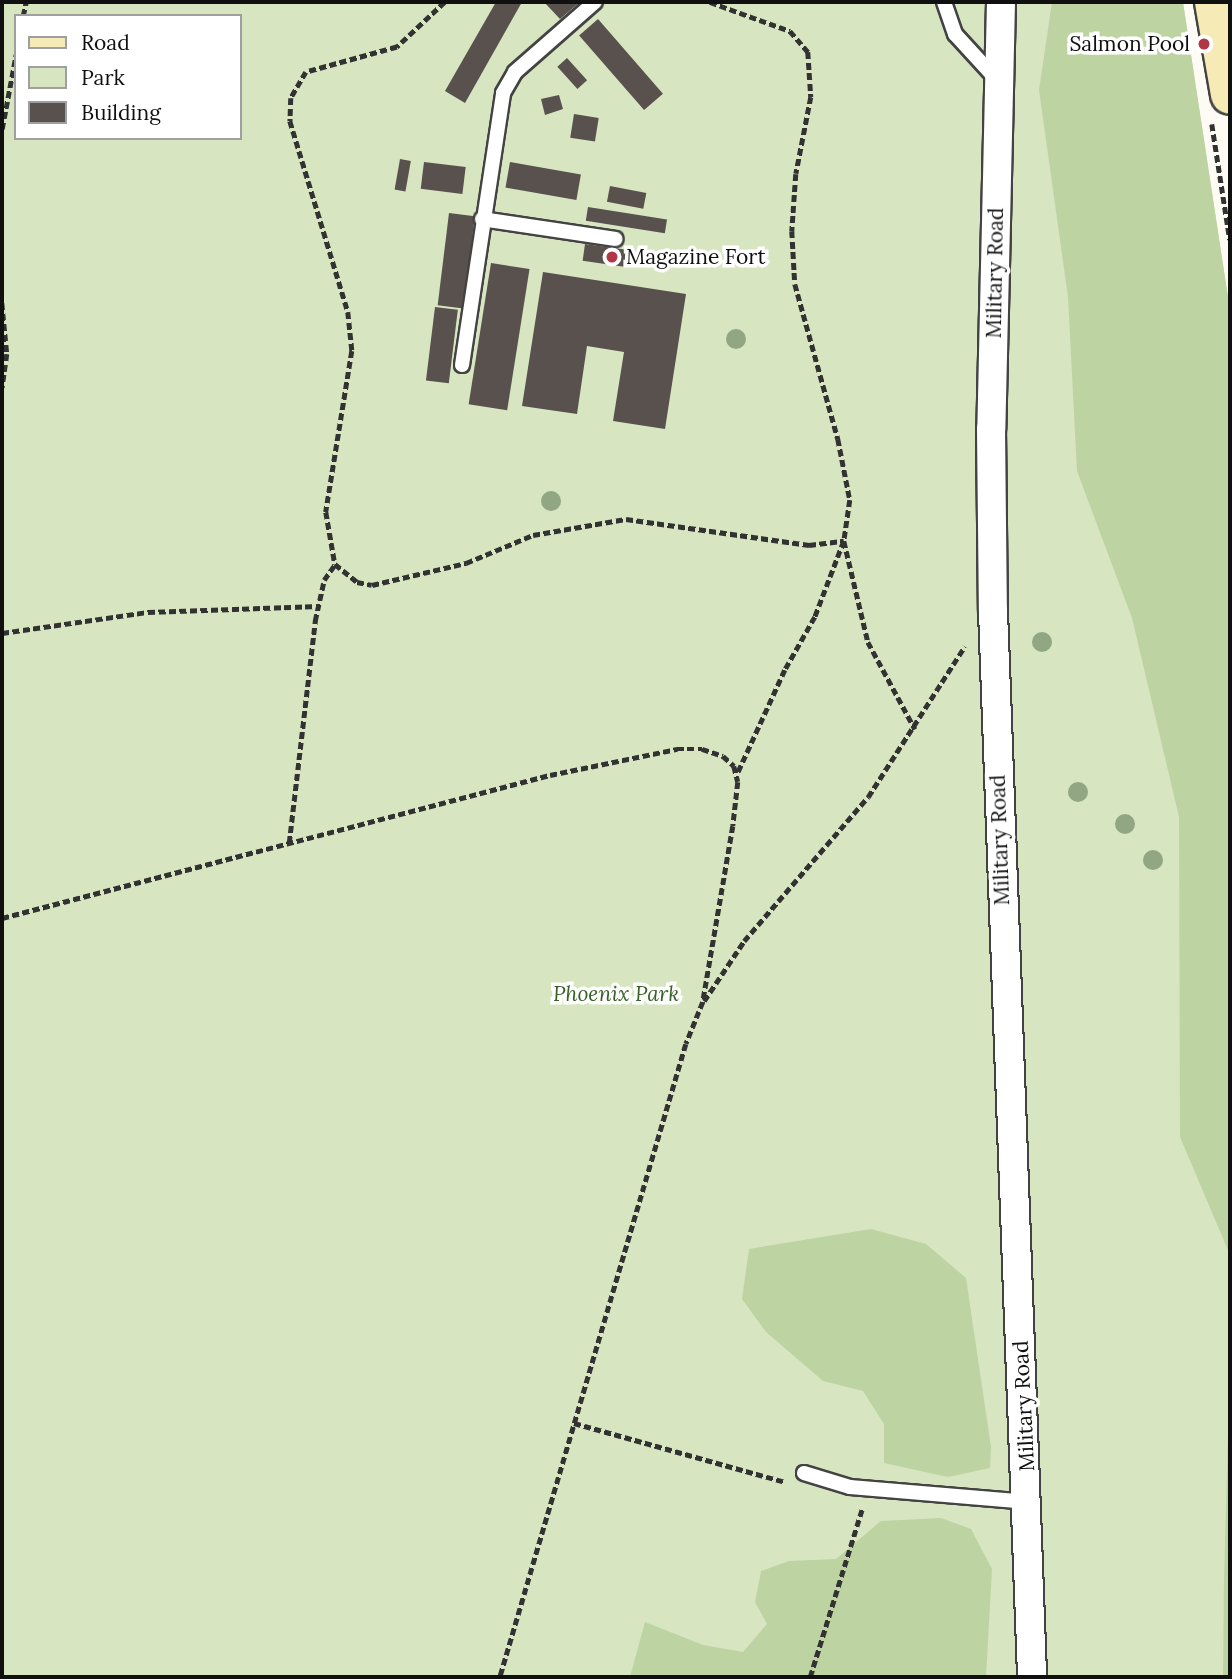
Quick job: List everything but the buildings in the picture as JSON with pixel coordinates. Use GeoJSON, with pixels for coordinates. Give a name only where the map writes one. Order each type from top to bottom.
{"type":"FeatureCollection","features":[{"type":"Feature","properties":{"kind":"main road"},"geometry":{"type":"LineString","coordinates":[[1221,19],[1230,95]]}},
{"type":"Feature","properties":{"kind":"street","name":"Military Road"},"geometry":{"type":"LineString","coordinates":[[1001,2],[991,429],[993,611],[1029,1502],[1032,1677]]}},
{"type":"Feature","properties":{"kind":"lane"},"geometry":{"type":"LineString","coordinates":[[462,365],[503,93],[515,72],[595,2]]}},
{"type":"Feature","properties":{"kind":"lane"},"geometry":{"type":"LineString","coordinates":[[944,2],[954,34],[999,82]]}},
{"type":"Feature","properties":{"kind":"lane"},"geometry":{"type":"LineString","coordinates":[[482,219],[616,239]]}},
{"type":"Feature","properties":{"kind":"lane"},"geometry":{"type":"LineString","coordinates":[[801,1480],[1029,1502]]}},
{"type":"Feature","properties":{"kind":"path"},"geometry":{"type":"LineString","coordinates":[[703,1002],[733,826],[737,776],[815,617],[844,541],[850,500],[841,451],[795,284],[792,231],[796,174],[811,97],[808,52],[790,31],[710,2]]}},
{"type":"Feature","properties":{"kind":"path"},"geometry":{"type":"LineString","coordinates":[[2,129],[14,65]]}},
{"type":"Feature","properties":{"kind":"path"},"geometry":{"type":"LineString","coordinates":[[2,303],[7,354],[2,388]]}},
{"type":"Feature","properties":{"kind":"path"},"geometry":{"type":"LineString","coordinates":[[844,541],[868,642],[915,729]]}},
{"type":"Feature","properties":{"kind":"path"},"geometry":{"type":"LineString","coordinates":[[289,843],[319,606],[324,580],[335,564]]}},
{"type":"Feature","properties":{"kind":"path"},"geometry":{"type":"LineString","coordinates":[[2,633],[148,612],[319,606]]}},
{"type":"Feature","properties":{"kind":"path"},"geometry":{"type":"LineString","coordinates":[[500,1677],[686,1044],[703,1002],[744,941],[868,797],[915,729],[983,615],[993,611]]}},
{"type":"Feature","properties":{"kind":"path"},"geometry":{"type":"LineString","coordinates":[[2,918],[550,775],[677,749],[702,749],[723,755],[737,776]]}},
{"type":"Feature","properties":{"kind":"path"},"geometry":{"type":"LineString","coordinates":[[574,1423],[801,1480]]}},
{"type":"Feature","properties":{"kind":"path"},"geometry":{"type":"LineString","coordinates":[[810,1677],[868,1488]]}},
{"type":"Feature","properties":{"kind":"green space","name":"Phoenix Park"},"geometry":{"type":"Polygon","coordinates":[[[2,2],[1183,2],[1230,311],[1230,1677],[2,1677],[2,2]]]}},
{"type":"Feature","properties":{"kind":"green space"},"geometry":{"type":"Polygon","coordinates":[[[1052,2],[1183,2],[1230,310],[1230,1255],[1180,1137],[1179,817],[1132,618],[1077,471],[1068,297],[1039,90],[1052,2]]]}},
{"type":"Feature","properties":{"kind":"green space"},"geometry":{"type":"Polygon","coordinates":[[[871,1229],[926,1244],[966,1278],[991,1447],[990,1468],[948,1477],[884,1463],[884,1424],[863,1391],[823,1381],[766,1332],[742,1299],[749,1249],[871,1229]]]}},
{"type":"Feature","properties":{"kind":"green space"},"geometry":{"type":"Polygon","coordinates":[[[1230,1359],[1230,1677],[1223,1677],[1224,1581],[1230,1359]]]}},
{"type":"Feature","properties":{"kind":"green space"},"geometry":{"type":"Polygon","coordinates":[[[941,1518],[971,1529],[992,1569],[986,1677],[630,1677],[645,1622],[703,1645],[743,1652],[767,1624],[755,1602],[761,1571],[789,1561],[836,1559],[881,1521],[941,1518]]]}},
{"type":"Feature","properties":{"kind":"place","name":"Salmon Pool"},"geometry":{"type":"Point","coordinates":[1204,44]}},
{"type":"Feature","properties":{"kind":"place","name":"Magazine Fort"},"geometry":{"type":"Point","coordinates":[612,257]}}]}
